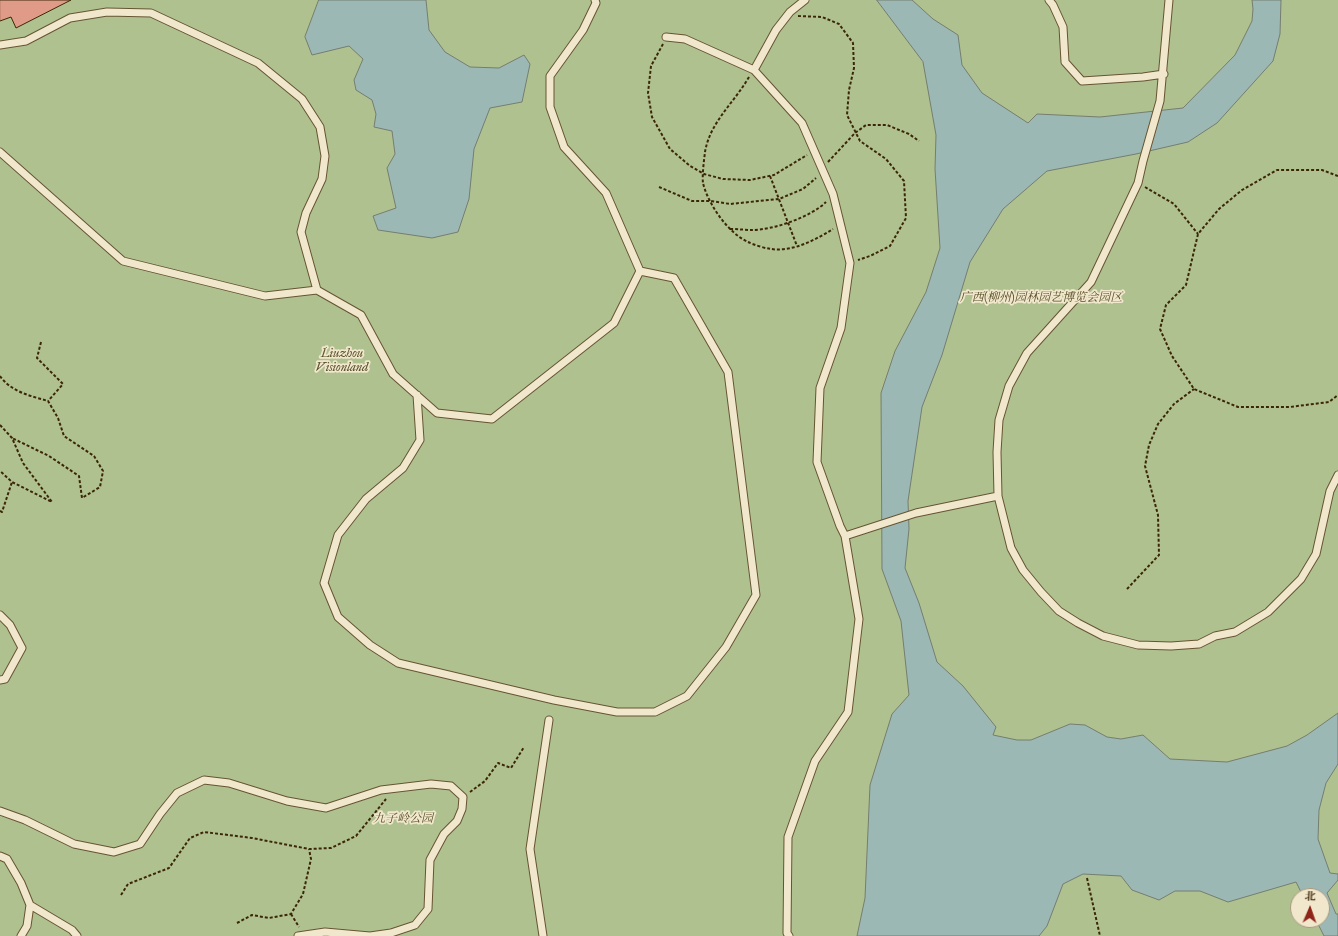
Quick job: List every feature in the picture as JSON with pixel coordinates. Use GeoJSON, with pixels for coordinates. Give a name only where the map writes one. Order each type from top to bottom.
{"type":"FeatureCollection","features":[{"type":"Feature","properties":{"kind":"lane"},"geometry":{"type":"LineString","coordinates":[[595,0],[596,3],[583,30],[550,76],[550,107],[564,147],[606,193],[640,271]]}},
{"type":"Feature","properties":{"kind":"lane"},"geometry":{"type":"LineString","coordinates":[[754,70],[776,30],[790,12],[805,0]]}},
{"type":"Feature","properties":{"kind":"lane"},"geometry":{"type":"LineString","coordinates":[[1049,0],[1063,26],[1065,62],[1082,80],[1143,77],[1164,74]]}},
{"type":"Feature","properties":{"kind":"lane"},"geometry":{"type":"LineString","coordinates":[[1169,0],[1164,74],[1160,101],[1138,183],[1091,282],[1027,353],[1009,386],[1000,420],[997,452],[998,496],[1011,548],[1023,570],[1059,611],[1103,636],[1138,645],[1198,644],[1215,636],[1235,632],[1268,612],[1301,579],[1316,554],[1330,491],[1338,475]]}},
{"type":"Feature","properties":{"kind":"lane"},"geometry":{"type":"LineString","coordinates":[[0,45],[26,41],[70,18],[107,12],[151,13],[258,63],[302,99],[320,128],[325,156],[322,179],[306,213],[301,232],[317,290]]}},
{"type":"Feature","properties":{"kind":"lane"},"geometry":{"type":"LineString","coordinates":[[666,37],[685,39],[754,70],[802,123],[833,194],[850,263],[841,328],[820,388],[816,462],[845,536],[859,619],[848,712],[815,761],[788,837],[787,933],[789,936]]}},
{"type":"Feature","properties":{"kind":"lane"},"geometry":{"type":"LineString","coordinates":[[0,152],[123,261],[265,296],[317,290],[361,315],[393,374],[437,413],[492,420],[614,323],[640,271]]}},
{"type":"Feature","properties":{"kind":"lane"},"geometry":{"type":"LineString","coordinates":[[416,395],[420,440],[403,468],[366,500],[338,534],[324,583],[338,617],[370,645],[398,663],[554,700],[617,712],[655,712],[687,696],[726,647],[756,595],[728,372],[674,278],[640,271]]}},
{"type":"Feature","properties":{"kind":"lane"},"geometry":{"type":"LineString","coordinates":[[845,536],[916,513],[998,496]]}},
{"type":"Feature","properties":{"kind":"lane"},"geometry":{"type":"LineString","coordinates":[[0,615],[10,625],[22,648],[5,679],[0,680]]}},
{"type":"Feature","properties":{"kind":"lane"},"geometry":{"type":"LineString","coordinates":[[543,936],[530,849],[549,720]]}},
{"type":"Feature","properties":{"kind":"lane"},"geometry":{"type":"LineString","coordinates":[[0,811],[25,820],[74,844],[114,852],[140,844],[160,814],[177,793],[204,780],[229,783],[288,802],[326,808],[381,790],[431,784],[451,786],[463,797],[462,809],[457,821],[444,834],[430,860],[428,909],[415,925],[391,933],[370,936],[325,932],[301,936]]}},
{"type":"Feature","properties":{"kind":"lane"},"geometry":{"type":"LineString","coordinates":[[0,856],[7,859],[21,883],[30,906],[26,926],[21,936]]}},
{"type":"Feature","properties":{"kind":"lane"},"geometry":{"type":"LineString","coordinates":[[30,906],[72,930],[77,936]]}},
{"type":"Feature","properties":{"kind":"path"},"geometry":{"type":"LineString","coordinates":[[787,16],[822,17],[839,24],[853,43],[854,68],[849,90],[847,115],[860,141],[886,159],[904,181],[906,218],[890,246],[870,256],[850,263]]}},
{"type":"Feature","properties":{"kind":"path"},"geometry":{"type":"LineString","coordinates":[[666,37],[651,66],[648,93],[652,117],[670,149],[690,166],[704,174],[723,179],[750,180],[774,175],[815,150]]}},
{"type":"Feature","properties":{"kind":"path"},"geometry":{"type":"LineString","coordinates":[[754,70],[748,81],[726,109],[712,131],[705,152],[703,182],[711,200],[729,228],[748,242],[772,249],[797,246],[807,243],[841,224]]}},
{"type":"Feature","properties":{"kind":"path"},"geometry":{"type":"LineString","coordinates":[[659,187],[692,201],[711,200],[730,204],[779,199],[803,189],[818,177],[834,154],[855,133],[866,125],[887,124],[919,141]]}},
{"type":"Feature","properties":{"kind":"path"},"geometry":{"type":"LineString","coordinates":[[1338,176],[1322,170],[1277,170],[1242,190],[1220,209],[1198,234],[1186,286],[1166,305],[1160,329],[1172,356],[1194,389],[1238,407],[1298,406],[1329,402],[1338,395]]}},
{"type":"Feature","properties":{"kind":"path"},"geometry":{"type":"LineString","coordinates":[[770,176],[797,246]]}},
{"type":"Feature","properties":{"kind":"path"},"geometry":{"type":"LineString","coordinates":[[1138,183],[1174,204],[1198,234]]}},
{"type":"Feature","properties":{"kind":"path"},"geometry":{"type":"LineString","coordinates":[[729,228],[754,230],[787,223],[803,217],[824,205],[833,194]]}},
{"type":"Feature","properties":{"kind":"path"},"geometry":{"type":"LineString","coordinates":[[41,342],[37,358],[63,384],[48,401]]}},
{"type":"Feature","properties":{"kind":"path"},"geometry":{"type":"LineString","coordinates":[[0,376],[4,381],[19,392],[48,401],[58,418],[64,436],[94,456],[103,471],[100,487],[82,498],[79,476],[49,456],[12,438]]}},
{"type":"Feature","properties":{"kind":"path"},"geometry":{"type":"LineString","coordinates":[[1127,589],[1159,555],[1158,515],[1145,466],[1149,445],[1158,424],[1174,404],[1194,389]]}},
{"type":"Feature","properties":{"kind":"path"},"geometry":{"type":"LineString","coordinates":[[0,425],[12,438],[23,463],[52,502],[12,482],[0,471]]}},
{"type":"Feature","properties":{"kind":"path"},"geometry":{"type":"LineString","coordinates":[[0,511],[2,512],[12,482]]}},
{"type":"Feature","properties":{"kind":"path"},"geometry":{"type":"LineString","coordinates":[[463,797],[484,781],[498,763],[511,768],[524,747]]}},
{"type":"Feature","properties":{"kind":"path"},"geometry":{"type":"LineString","coordinates":[[121,895],[128,884],[169,868],[190,838],[204,832],[252,838],[309,849],[332,848],[356,836],[380,808],[394,788]]}},
{"type":"Feature","properties":{"kind":"path"},"geometry":{"type":"LineString","coordinates":[[292,914],[303,894],[311,859],[309,849]]}},
{"type":"Feature","properties":{"kind":"path"},"geometry":{"type":"LineString","coordinates":[[1087,878],[1100,936]]}},
{"type":"Feature","properties":{"kind":"path"},"geometry":{"type":"LineString","coordinates":[[292,914],[301,936]]}},
{"type":"Feature","properties":{"kind":"path"},"geometry":{"type":"LineString","coordinates":[[237,923],[252,915],[269,918],[292,914]]}},
{"type":"Feature","properties":{"kind":"green space"},"geometry":{"type":"Polygon","coordinates":[[[0,0],[1338,0],[1338,936],[0,936],[0,0]]]}},
{"type":"Feature","properties":{"kind":"water"},"geometry":{"type":"Polygon","coordinates":[[[319,0],[426,0],[429,30],[445,52],[470,67],[499,68],[524,55],[530,64],[522,102],[490,108],[474,149],[469,199],[458,232],[432,238],[378,230],[373,216],[396,208],[387,168],[395,154],[392,131],[374,127],[376,114],[372,100],[356,90],[354,80],[363,59],[349,46],[312,55],[305,37],[319,0]]]}},
{"type":"Feature","properties":{"kind":"water"},"geometry":{"type":"Polygon","coordinates":[[[877,0],[912,0],[933,19],[958,35],[962,65],[982,93],[1028,123],[1037,114],[1100,117],[1183,108],[1235,55],[1252,21],[1252,0],[1281,0],[1280,34],[1273,61],[1217,123],[1188,142],[1136,154],[1047,171],[1003,209],[970,262],[942,355],[922,407],[908,501],[909,529],[905,568],[919,603],[937,662],[963,686],[996,727],[993,735],[1017,740],[1031,740],[1070,724],[1085,725],[1107,737],[1121,739],[1143,735],[1170,759],[1227,762],[1287,746],[1307,735],[1338,713],[1338,764],[1326,783],[1319,810],[1318,839],[1330,873],[1338,874],[1338,880],[1330,889],[1330,888],[1299,888],[1296,882],[1228,902],[1200,891],[1175,891],[1159,900],[1132,890],[1121,876],[1083,874],[1063,884],[1047,926],[1039,936],[857,936],[865,898],[870,785],[892,714],[909,695],[901,621],[882,569],[881,393],[895,351],[926,292],[940,248],[935,169],[936,135],[923,62],[877,0]]]}},
{"type":"Feature","properties":{"kind":"water"},"geometry":{"type":"Polygon","coordinates":[[[1330,900],[1336,914],[1338,914],[1338,936],[1324,936],[1320,928],[1330,928],[1330,900]]]}},
{"type":"Feature","properties":{"kind":"building"},"geometry":{"type":"Polygon","coordinates":[[[0,0],[71,0],[16,28],[11,17],[0,21],[0,0]]]}},
{"type":"Feature","properties":{"kind":"park label","name":"广西(柳州)园林园艺博览会园区"},"geometry":{"type":"Point","coordinates":[1041,298]}},
{"type":"Feature","properties":{"kind":"park label","name":"Liuzhou Visionland"},"geometry":{"type":"Point","coordinates":[342,361]}},
{"type":"Feature","properties":{"kind":"park label","name":"九子岭公园"},"geometry":{"type":"Point","coordinates":[403,819]}}]}
